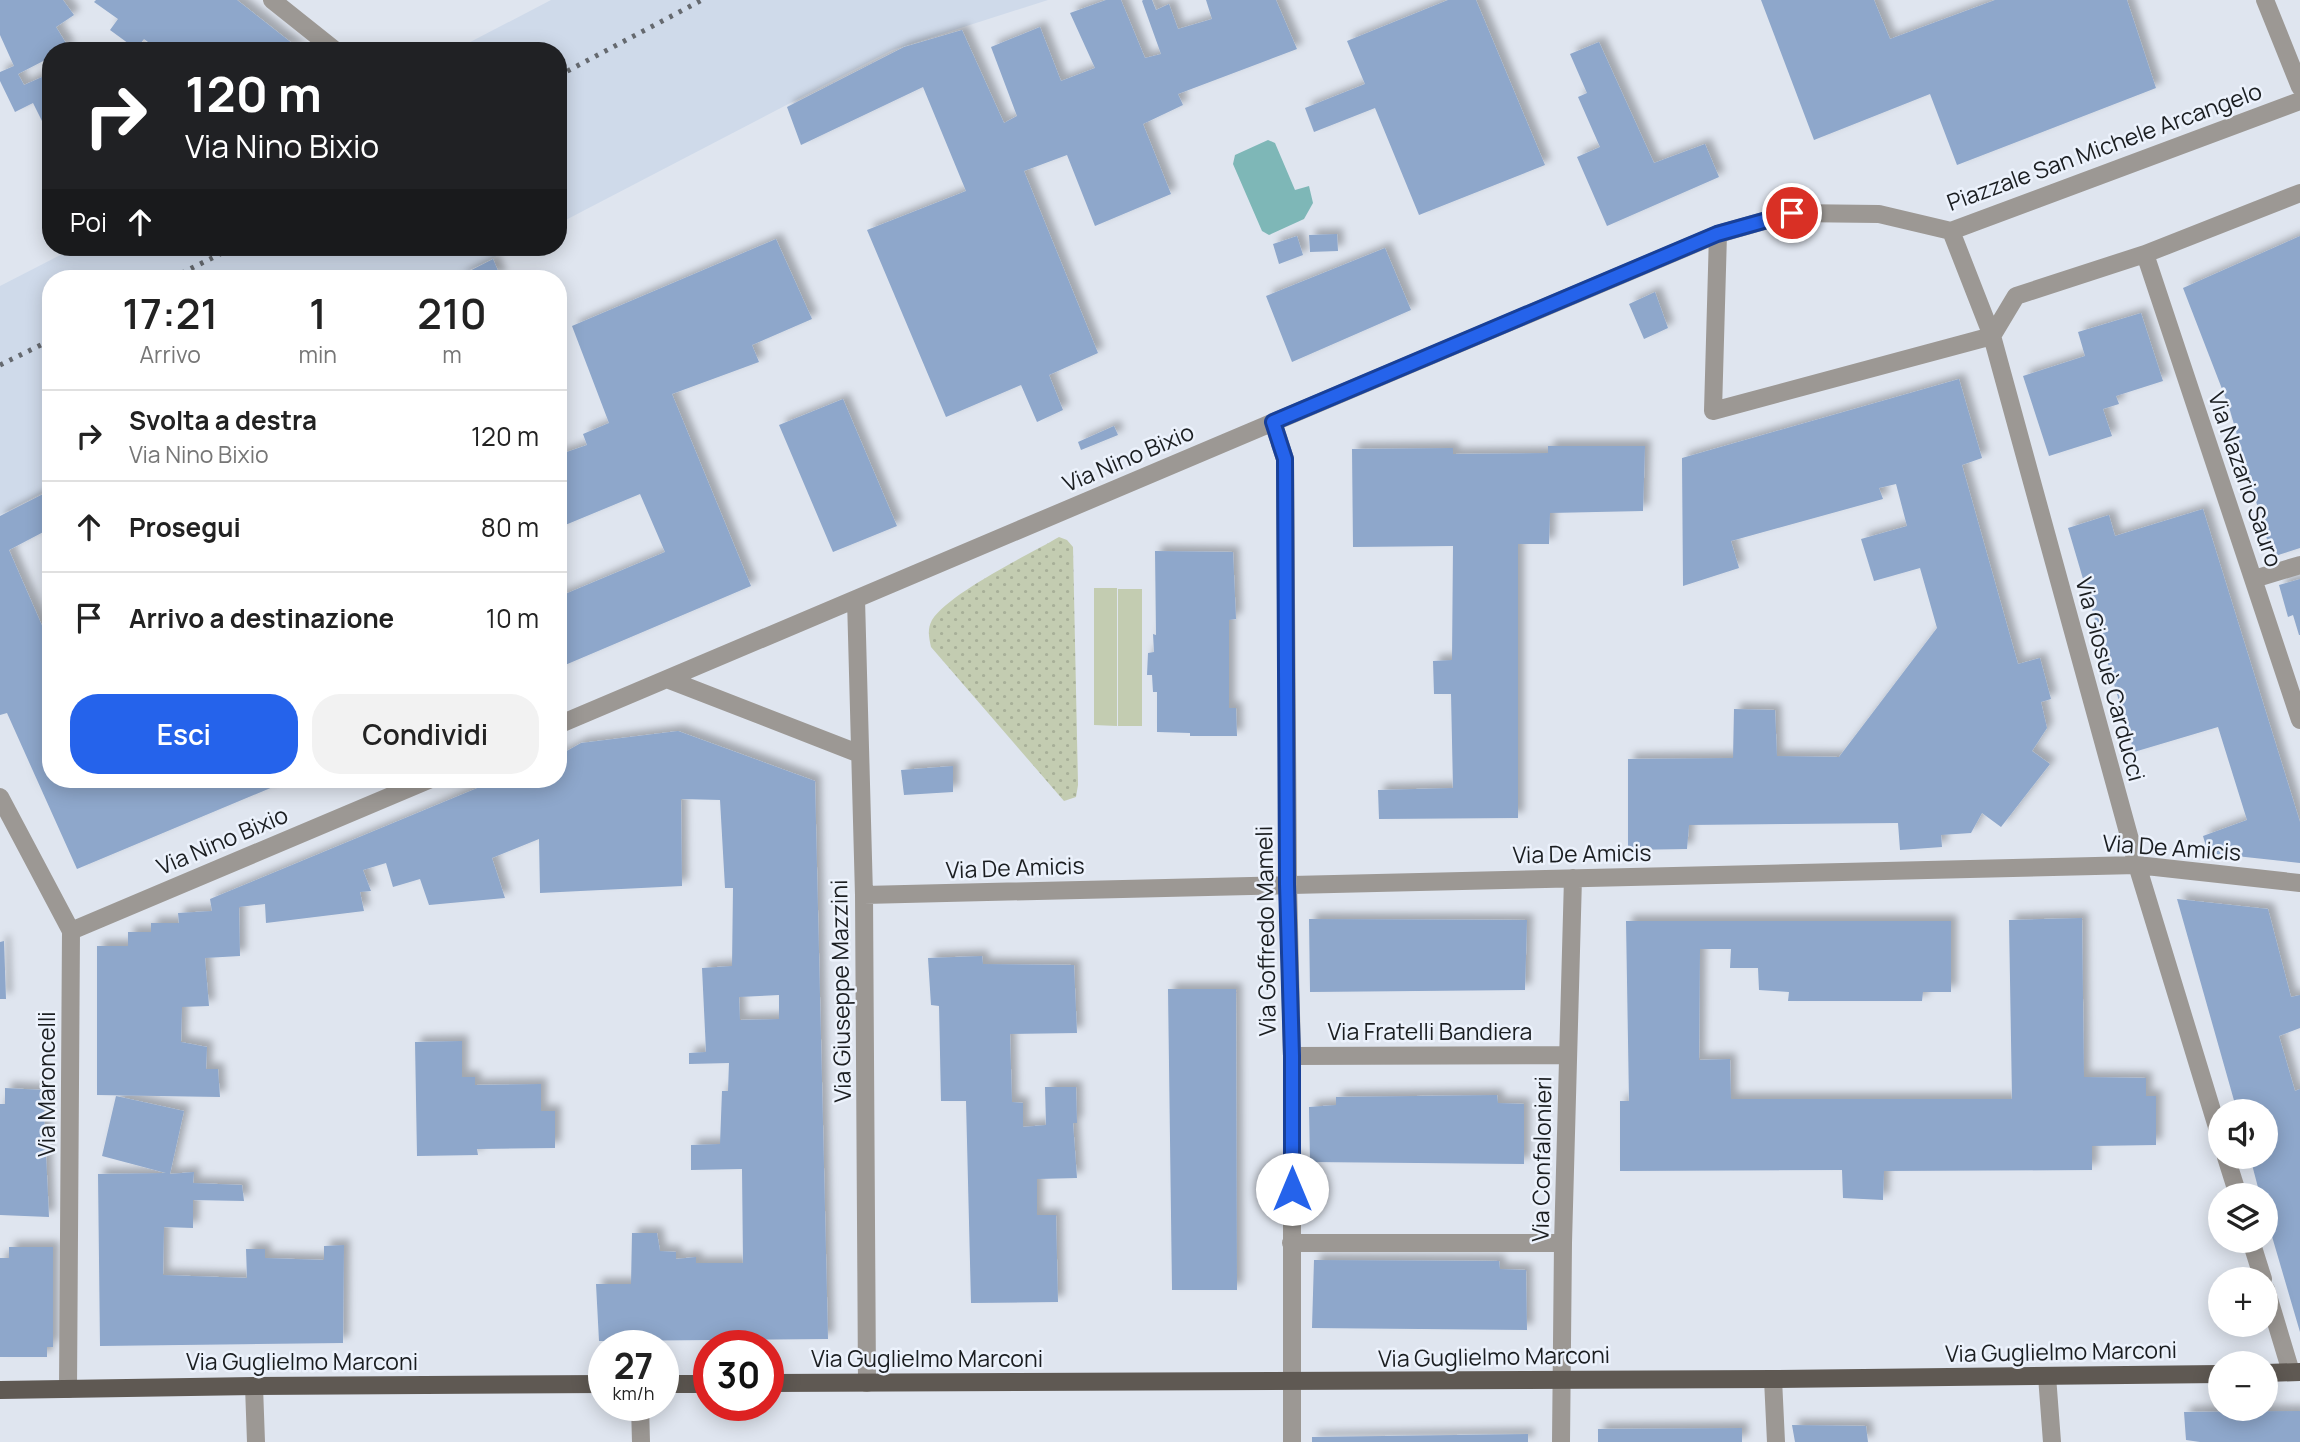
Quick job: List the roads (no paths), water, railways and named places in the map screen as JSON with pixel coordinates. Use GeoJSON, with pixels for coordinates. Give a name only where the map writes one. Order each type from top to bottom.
{"type":"FeatureCollection","features":[{"type":"Feature","properties":{"kind":"main road"},"geometry":{"type":"LineString","coordinates":[[2278,1373],[2296,1372]]}},
{"type":"Feature","properties":{"kind":"main road","name":"Via Guglielmo Marconi"},"geometry":{"type":"LineString","coordinates":[[784,1383],[1292,1382],[2208,1374]]}},
{"type":"Feature","properties":{"kind":"main road","name":"Via Guglielmo Marconi"},"geometry":{"type":"LineString","coordinates":[[0,1390],[254,1385],[588,1384]]}},
{"type":"Feature","properties":{"kind":"street"},"geometry":{"type":"LineString","coordinates":[[272,0],[325,42]]}},
{"type":"Feature","properties":{"kind":"street"},"geometry":{"type":"LineString","coordinates":[[2265,0],[2300,87]]}},
{"type":"Feature","properties":{"kind":"street","name":"Piazzale San Michele Arcangelo"},"geometry":{"type":"LineString","coordinates":[[1717,234],[1792,213],[1879,214],[1951,231],[2300,100]]}},
{"type":"Feature","properties":{"kind":"street"},"geometry":{"type":"LineString","coordinates":[[1717,234],[1713,411],[1992,336],[2016,296],[2145,254],[2300,193]]}},
{"type":"Feature","properties":{"kind":"street","name":"Via Giosuè Carducci"},"geometry":{"type":"LineString","coordinates":[[1951,231],[1992,336],[2137,865],[2208,1099]]}},
{"type":"Feature","properties":{"kind":"street","name":"Via Nino Bixio"},"geometry":{"type":"LineString","coordinates":[[567,721],[1717,234]]}},
{"type":"Feature","properties":{"kind":"street","name":"Via Nazario Sauro"},"geometry":{"type":"LineString","coordinates":[[2145,254],[2300,720]]}},
{"type":"Feature","properties":{"kind":"street","name":"Via Goffredo Mameli"},"geometry":{"type":"LineString","coordinates":[[1273,422],[1285,459],[1287,884],[1292,1056],[1292,1442]]}},
{"type":"Feature","properties":{"kind":"street"},"geometry":{"type":"LineString","coordinates":[[2254,579],[2300,565]]}},
{"type":"Feature","properties":{"kind":"street","name":"Via Giuseppe Mazzini"},"geometry":{"type":"LineString","coordinates":[[856,599],[864,895],[867,1383]]}},
{"type":"Feature","properties":{"kind":"street"},"geometry":{"type":"LineString","coordinates":[[667,678],[860,754]]}},
{"type":"Feature","properties":{"kind":"street","name":"Via Nino Bixio"},"geometry":{"type":"LineString","coordinates":[[71,931],[410,788]]}},
{"type":"Feature","properties":{"kind":"street","name":"Via Maroncelli"},"geometry":{"type":"LineString","coordinates":[[0,797],[71,931],[68,1389]]}},
{"type":"Feature","properties":{"kind":"street","name":"Via De Amicis"},"geometry":{"type":"LineString","coordinates":[[864,895],[2137,865],[2300,883]]}},
{"type":"Feature","properties":{"kind":"street","name":"Via Confalonieri"},"geometry":{"type":"LineString","coordinates":[[1561,1442],[1563,1243],[1573,878]]}},
{"type":"Feature","properties":{"kind":"street","name":"Via Fratelli Bandiera"},"geometry":{"type":"LineString","coordinates":[[1292,1056],[1568,1055]]}},
{"type":"Feature","properties":{"kind":"street"},"geometry":{"type":"LineString","coordinates":[[1291,1243],[1563,1243]]}},
{"type":"Feature","properties":{"kind":"street"},"geometry":{"type":"LineString","coordinates":[[2278,1322],[2296,1372]]}},
{"type":"Feature","properties":{"kind":"street"},"geometry":{"type":"LineString","coordinates":[[2047,1376],[2052,1442]]}},
{"type":"Feature","properties":{"kind":"street"},"geometry":{"type":"LineString","coordinates":[[1773,1379],[1776,1442]]}},
{"type":"Feature","properties":{"kind":"street"},"geometry":{"type":"LineString","coordinates":[[254,1385],[256,1442]]}},
{"type":"Feature","properties":{"kind":"street"},"geometry":{"type":"LineString","coordinates":[[640,1421],[641,1442]]}},
{"type":"Feature","properties":{"kind":"railway"},"geometry":{"type":"LineString","coordinates":[[567,71],[702,0]]}},
{"type":"Feature","properties":{"kind":"railway"},"geometry":{"type":"LineString","coordinates":[[188,270],[216,256]]}},
{"type":"Feature","properties":{"kind":"railway"},"geometry":{"type":"LineString","coordinates":[[0,365],[42,344]]}}]}
